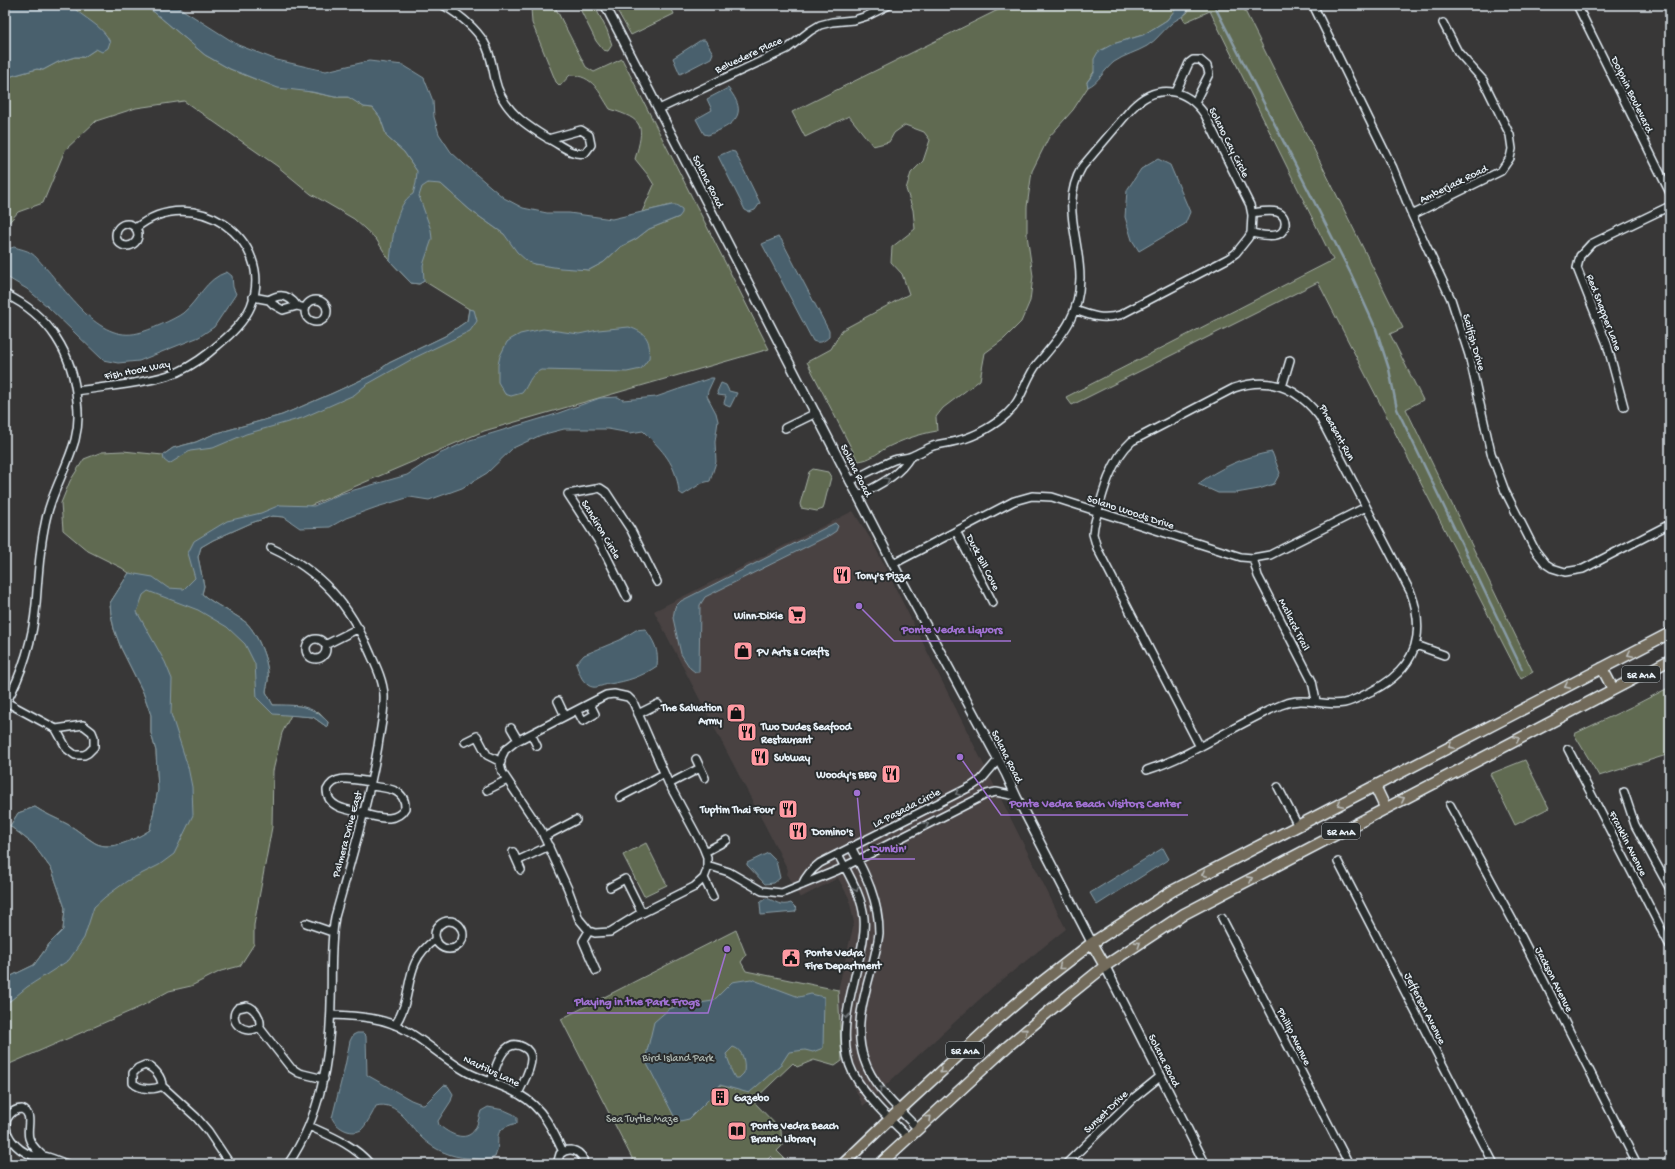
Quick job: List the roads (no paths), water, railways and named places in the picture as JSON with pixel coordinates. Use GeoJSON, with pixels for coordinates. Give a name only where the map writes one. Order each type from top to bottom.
{"type":"FeatureCollection","features":[{"type":"Feature","properties":{"kind":"main road","name":"SR A1A"},"geometry":{"type":"LineString","coordinates":[[844,1164],[890,1119],[998,1019],[1092,943],[1172,891],[1670,633]]}},
{"type":"Feature","properties":{"kind":"main road","name":"SR A1A"},"geometry":{"type":"LineString","coordinates":[[880,1164],[1008,1046],[1105,966],[1184,914],[1385,807],[1670,660]]}},
{"type":"Feature","properties":{"kind":"main road"},"geometry":{"type":"LineString","coordinates":[[1602,668],[1613,689]]}},
{"type":"Feature","properties":{"kind":"main road"},"geometry":{"type":"LineString","coordinates":[[1375,786],[1385,807]]}},
{"type":"Feature","properties":{"kind":"main road"},"geometry":{"type":"LineString","coordinates":[[1092,943],[1105,966]]}},
{"type":"Feature","properties":{"kind":"street"},"geometry":{"type":"LineString","coordinates":[[443,5],[465,20],[483,41],[489,52],[499,91],[512,113],[523,124],[575,154],[585,153],[591,146],[589,135],[581,130],[548,138]]}},
{"type":"Feature","properties":{"kind":"street","name":"Solana Road"},"geometry":{"type":"LineString","coordinates":[[605,5],[893,564],[998,760],[1092,943]]}},
{"type":"Feature","properties":{"kind":"street","name":"Belvedere Place"},"geometry":{"type":"LineString","coordinates":[[659,109],[787,49],[820,25],[832,22],[854,20],[867,16],[889,5]]}},
{"type":"Feature","properties":{"kind":"street","name":"Sailfish Drive"},"geometry":{"type":"LineString","coordinates":[[1313,5],[1393,168],[1412,215],[1441,276],[1461,327],[1469,355],[1491,453],[1500,480],[1539,556],[1552,568],[1565,572],[1583,569],[1670,524]]}},
{"type":"Feature","properties":{"kind":"street","name":"Dolphin Boulevard"},"geometry":{"type":"LineString","coordinates":[[1577,5],[1670,193]]}},
{"type":"Feature","properties":{"kind":"street","name":"Amberjack Road"},"geometry":{"type":"LineString","coordinates":[[1412,215],[1494,175],[1506,165],[1510,158],[1512,149],[1510,135],[1483,80],[1458,52],[1443,23]]}},
{"type":"Feature","properties":{"kind":"street"},"geometry":{"type":"LineString","coordinates":[[1176,92],[1189,63],[1193,60],[1200,60],[1207,66],[1209,74],[1195,102]]}},
{"type":"Feature","properties":{"kind":"street","name":"Solano Cay Circle"},"geometry":{"type":"LineString","coordinates":[[850,481],[895,459],[910,457],[935,446],[966,439],[992,425],[1008,414],[1020,398],[1038,364],[1062,334],[1074,310],[1078,298],[1079,269],[1071,210],[1071,198],[1077,176],[1087,161],[1141,99],[1157,92],[1176,92],[1195,102],[1205,115],[1250,205],[1252,213],[1251,233]]}},
{"type":"Feature","properties":{"kind":"street","name":"Red Snapper Lane"},"geometry":{"type":"LineString","coordinates":[[1624,407],[1607,344],[1578,273],[1578,260],[1583,250],[1591,244],[1670,206]]}},
{"type":"Feature","properties":{"kind":"street","name":"Fish Hook Way"},"geometry":{"type":"LineString","coordinates":[[77,391],[160,378],[178,372],[194,363],[226,339],[238,327],[245,317],[253,298],[255,272],[248,252],[237,235],[218,220],[197,212],[173,211],[147,220],[136,228]]}},
{"type":"Feature","properties":{"kind":"street"},"geometry":{"type":"LineString","coordinates":[[1074,310],[1102,318],[1111,318],[1120,315],[1229,258],[1244,245],[1251,233],[1277,235],[1284,231],[1286,227],[1284,218],[1280,214],[1275,212],[1252,213]]}},
{"type":"Feature","properties":{"kind":"street"},"geometry":{"type":"LineString","coordinates":[[5,294],[33,311],[53,332],[70,363],[77,391],[78,407],[76,438],[50,502],[40,551],[36,605],[32,630],[21,670],[6,704],[56,729],[68,749],[75,755],[84,755],[94,747],[94,737],[92,732],[83,725],[56,729]]}},
{"type":"Feature","properties":{"kind":"street"},"geometry":{"type":"LineString","coordinates":[[253,298],[269,300],[277,296],[284,295],[292,300],[297,306]]}},
{"type":"Feature","properties":{"kind":"street"},"geometry":{"type":"LineString","coordinates":[[269,300],[277,308],[283,310],[297,306],[305,308]]}},
{"type":"Feature","properties":{"kind":"street"},"geometry":{"type":"LineString","coordinates":[[1282,387],[1290,360]]}},
{"type":"Feature","properties":{"kind":"street","name":"Pheasant Run"},"geometry":{"type":"LineString","coordinates":[[1252,383],[1266,383],[1282,387],[1303,398],[1319,416],[1411,593],[1416,606],[1418,619],[1416,645],[1405,666],[1397,674],[1378,687],[1352,701],[1331,704],[1296,701],[1285,703],[1200,747],[1097,548],[1093,534],[1097,512],[1114,463],[1124,448],[1132,441],[1234,388],[1252,383]]}},
{"type":"Feature","properties":{"kind":"street"},"geometry":{"type":"LineString","coordinates":[[785,428],[816,413]]}},
{"type":"Feature","properties":{"kind":"street","name":"Solano Cay Circle"},"geometry":{"type":"LineString","coordinates":[[858,496],[896,475],[910,457]]}},
{"type":"Feature","properties":{"kind":"street","name":"Sandiron Circle"},"geometry":{"type":"LineString","coordinates":[[627,597],[601,545],[568,494],[596,488],[600,488],[606,492],[631,530],[657,582]]}},
{"type":"Feature","properties":{"kind":"street","name":"Solano Woods Drive"},"geometry":{"type":"LineString","coordinates":[[893,564],[1014,501],[1032,496],[1052,497],[1234,555],[1253,558],[1270,555],[1366,507]]}},
{"type":"Feature","properties":{"kind":"street","name":"Duck Bill Cove"},"geometry":{"type":"LineString","coordinates":[[956,531],[993,603]]}},
{"type":"Feature","properties":{"kind":"street","name":"Palmera Drive East"},"geometry":{"type":"LineString","coordinates":[[271,548],[300,563],[318,576],[333,591],[359,628],[382,679],[385,698],[364,814],[332,932],[330,1015],[324,1079],[309,1126],[288,1164]]}},
{"type":"Feature","properties":{"kind":"street","name":"Mallard Trail"},"geometry":{"type":"LineString","coordinates":[[1253,558],[1258,576],[1312,681],[1316,702]]}},
{"type":"Feature","properties":{"kind":"street"},"geometry":{"type":"LineString","coordinates":[[325,645],[359,628]]}},
{"type":"Feature","properties":{"kind":"street"},"geometry":{"type":"LineString","coordinates":[[1416,645],[1444,655]]}},
{"type":"Feature","properties":{"kind":"street"},"geometry":{"type":"LineString","coordinates":[[614,694],[628,697],[633,702],[664,774],[705,852],[707,865],[704,878],[694,888],[642,913],[610,932],[592,932],[579,919],[568,889],[549,846],[522,801],[502,772],[501,762],[505,750],[516,741],[590,704],[606,695],[614,694]]}},
{"type":"Feature","properties":{"kind":"street"},"geometry":{"type":"LineString","coordinates":[[558,701],[565,716]]}},
{"type":"Feature","properties":{"kind":"street"},"geometry":{"type":"LineString","coordinates":[[577,710],[583,721],[595,714],[590,704]]}},
{"type":"Feature","properties":{"kind":"street"},"geometry":{"type":"LineString","coordinates":[[638,714],[658,704]]}},
{"type":"Feature","properties":{"kind":"street"},"geometry":{"type":"LineString","coordinates":[[511,728],[516,741]]}},
{"type":"Feature","properties":{"kind":"street"},"geometry":{"type":"LineString","coordinates":[[531,734],[537,746]]}},
{"type":"Feature","properties":{"kind":"street"},"geometry":{"type":"LineString","coordinates":[[465,742],[477,736],[487,755],[501,762]]}},
{"type":"Feature","properties":{"kind":"street"},"geometry":{"type":"LineString","coordinates":[[1147,770],[1173,761],[1200,747]]}},
{"type":"Feature","properties":{"kind":"street","name":"Franklin Avenue"},"geometry":{"type":"LineString","coordinates":[[1568,749],[1670,946]]}},
{"type":"Feature","properties":{"kind":"street"},"geometry":{"type":"LineString","coordinates":[[696,759],[705,778]]}},
{"type":"Feature","properties":{"kind":"street","name":"La Pasada Circle"},"geometry":{"type":"LineString","coordinates":[[802,884],[813,869],[838,854],[972,786],[981,780],[998,760]]}},
{"type":"Feature","properties":{"kind":"street"},"geometry":{"type":"LineString","coordinates":[[669,784],[700,768]]}},
{"type":"Feature","properties":{"kind":"street"},"geometry":{"type":"LineString","coordinates":[[620,797],[664,774]]}},
{"type":"Feature","properties":{"kind":"street"},"geometry":{"type":"LineString","coordinates":[[339,779],[370,784],[396,790],[402,794],[405,808],[399,816],[389,819],[364,814],[336,806],[329,799],[327,790],[332,783],[339,779]]}},
{"type":"Feature","properties":{"kind":"street"},"geometry":{"type":"LineString","coordinates":[[487,790],[507,780]]}},
{"type":"Feature","properties":{"kind":"street"},"geometry":{"type":"LineString","coordinates":[[1278,787],[1298,826]]}},
{"type":"Feature","properties":{"kind":"street","name":"La Pasada Circle"},"geometry":{"type":"LineString","coordinates":[[707,865],[729,872],[762,891],[782,893],[791,891],[802,884],[818,879],[858,860],[987,794],[996,792],[1016,796]]}},
{"type":"Feature","properties":{"kind":"street"},"geometry":{"type":"LineString","coordinates":[[1624,792],[1635,825],[1670,889]]}},
{"type":"Feature","properties":{"kind":"street","name":"Jackson Avenue"},"geometry":{"type":"LineString","coordinates":[[1450,805],[1514,923],[1637,1164]]}},
{"type":"Feature","properties":{"kind":"street"},"geometry":{"type":"LineString","coordinates":[[544,837],[576,820]]}},
{"type":"Feature","properties":{"kind":"street"},"geometry":{"type":"LineString","coordinates":[[705,852],[727,840]]}},
{"type":"Feature","properties":{"kind":"street"},"geometry":{"type":"LineString","coordinates":[[517,861],[549,846]]}},
{"type":"Feature","properties":{"kind":"street"},"geometry":{"type":"LineString","coordinates":[[851,847],[871,887],[876,903],[879,935],[861,1013],[859,1029],[864,1059],[877,1084],[918,1128]]}},
{"type":"Feature","properties":{"kind":"street"},"geometry":{"type":"LineString","coordinates":[[513,852],[521,870]]}},
{"type":"Feature","properties":{"kind":"street"},"geometry":{"type":"LineString","coordinates":[[838,854],[859,897],[864,920],[862,945],[846,1020],[846,1036],[850,1064],[862,1087],[908,1138]]}},
{"type":"Feature","properties":{"kind":"street","name":"Jefferson Avenue"},"geometry":{"type":"LineString","coordinates":[[1338,862],[1494,1164]]}},
{"type":"Feature","properties":{"kind":"street"},"geometry":{"type":"LineString","coordinates":[[704,878],[713,897]]}},
{"type":"Feature","properties":{"kind":"street"},"geometry":{"type":"LineString","coordinates":[[610,887],[625,879],[642,913]]}},
{"type":"Feature","properties":{"kind":"street","name":"Phillip Avenue"},"geometry":{"type":"LineString","coordinates":[[1222,918],[1349,1164]]}},
{"type":"Feature","properties":{"kind":"street"},"geometry":{"type":"LineString","coordinates":[[306,924],[332,932]]}},
{"type":"Feature","properties":{"kind":"street"},"geometry":{"type":"LineString","coordinates":[[592,932],[583,941],[596,970]]}},
{"type":"Feature","properties":{"kind":"street"},"geometry":{"type":"LineString","coordinates":[[395,1025],[404,1010],[410,975],[414,963],[424,948],[436,939]]}},
{"type":"Feature","properties":{"kind":"street","name":"Solana Road"},"geometry":{"type":"LineString","coordinates":[[1105,966],[1205,1164]]}},
{"type":"Feature","properties":{"kind":"street"},"geometry":{"type":"LineString","coordinates":[[852,988],[866,991]]}},
{"type":"Feature","properties":{"kind":"street","name":"Nautilus Lane"},"geometry":{"type":"LineString","coordinates":[[330,1015],[358,1016],[380,1020],[395,1025],[413,1034],[467,1072],[518,1094],[528,1101],[544,1117],[564,1152]]}},
{"type":"Feature","properties":{"kind":"street"},"geometry":{"type":"LineString","coordinates":[[259,1027],[284,1061],[291,1068],[299,1073],[324,1079]]}},
{"type":"Feature","properties":{"kind":"street"},"geometry":{"type":"LineString","coordinates":[[491,1082],[505,1049],[514,1045],[522,1046],[529,1052],[531,1060],[518,1094]]}},
{"type":"Feature","properties":{"kind":"street","name":"Sunset Drive"},"geometry":{"type":"LineString","coordinates":[[1066,1164],[1074,1161],[1134,1097],[1161,1076]]}},
{"type":"Feature","properties":{"kind":"street"},"geometry":{"type":"LineString","coordinates":[[162,1086],[196,1117],[208,1131],[230,1164]]}},
{"type":"Feature","properties":{"kind":"street"},"geometry":{"type":"LineString","coordinates":[[43,1156],[30,1141],[29,1116],[27,1112],[22,1109],[15,1110],[8,1117],[6,1122],[6,1128],[10,1139],[30,1155],[43,1156],[66,1164]]}},
{"type":"Feature","properties":{"kind":"street"},"geometry":{"type":"LineString","coordinates":[[309,1126],[345,1143],[370,1164]]}},
{"type":"Feature","properties":{"kind":"street"},"geometry":{"type":"LineString","coordinates":[[557,1164],[558,1157],[564,1152],[570,1150],[576,1151],[583,1157],[584,1164]]}},
{"type":"Feature","properties":{"kind":"water"},"geometry":{"type":"Polygon","coordinates":[[[5,5],[71,5],[107,36],[110,42],[108,48],[102,52],[96,49],[84,57],[75,57],[58,62],[43,70],[37,69],[8,77],[5,104],[5,5]]]}},
{"type":"Feature","properties":{"kind":"water"},"geometry":{"type":"Polygon","coordinates":[[[142,5],[175,5],[238,45],[277,60],[316,69],[326,71],[369,61],[403,65],[424,78],[433,101],[434,117],[439,134],[451,152],[504,198],[523,208],[547,213],[569,213],[612,219],[672,205],[676,205],[682,209],[682,213],[679,217],[649,229],[636,239],[620,247],[604,262],[589,270],[560,268],[528,262],[517,252],[504,234],[470,210],[441,184],[428,183],[422,187],[419,196],[431,230],[432,239],[423,265],[424,281],[419,284],[411,283],[390,261],[393,234],[398,214],[407,199],[413,194],[417,171],[404,152],[387,137],[380,117],[373,108],[364,107],[348,97],[335,97],[312,92],[278,88],[230,69],[205,55],[154,12],[142,5]]]}},
{"type":"Feature","properties":{"kind":"water"},"geometry":{"type":"Polygon","coordinates":[[[1179,5],[1188,5],[1189,7],[1184,15],[1172,23],[1147,46],[1114,62],[1095,83],[1088,87],[1087,82],[1094,73],[1094,59],[1098,52],[1113,44],[1143,35],[1167,20],[1179,5]]]}},
{"type":"Feature","properties":{"kind":"water"},"geometry":{"type":"Polygon","coordinates":[[[701,40],[705,40],[713,53],[711,58],[680,74],[673,58],[701,40]]]}},
{"type":"Feature","properties":{"kind":"water"},"geometry":{"type":"Polygon","coordinates":[[[728,88],[735,97],[738,105],[736,118],[732,123],[717,131],[708,135],[704,134],[696,119],[712,110],[707,99],[728,88]]]}},
{"type":"Feature","properties":{"kind":"water"},"geometry":{"type":"Polygon","coordinates":[[[730,151],[735,152],[760,203],[755,210],[749,212],[745,210],[718,156],[730,151]]]}},
{"type":"Feature","properties":{"kind":"water"},"geometry":{"type":"Polygon","coordinates":[[[1158,159],[1170,165],[1190,212],[1185,224],[1139,251],[1132,240],[1125,217],[1127,190],[1141,169],[1158,159]]]}},
{"type":"Feature","properties":{"kind":"water"},"geometry":{"type":"Polygon","coordinates":[[[778,237],[781,239],[829,331],[829,337],[824,341],[813,341],[762,244],[778,237]]]}},
{"type":"Feature","properties":{"kind":"water"},"geometry":{"type":"Polygon","coordinates":[[[14,247],[28,251],[35,256],[73,301],[97,323],[110,330],[123,334],[142,332],[179,316],[189,308],[213,280],[219,275],[227,272],[232,276],[233,287],[236,294],[214,327],[199,337],[139,361],[118,363],[103,360],[47,306],[27,289],[5,276],[5,250],[14,247]]]}},
{"type":"Feature","properties":{"kind":"water"},"geometry":{"type":"Polygon","coordinates":[[[469,309],[474,310],[477,321],[470,331],[414,358],[366,385],[354,395],[302,418],[246,434],[213,448],[190,451],[169,464],[164,460],[163,455],[173,448],[196,442],[214,434],[282,415],[372,375],[389,363],[445,336],[467,321],[469,309]]]}},
{"type":"Feature","properties":{"kind":"water"},"geometry":{"type":"Polygon","coordinates":[[[629,327],[643,334],[648,341],[649,358],[641,369],[627,372],[541,370],[532,377],[522,393],[511,396],[505,394],[498,382],[498,365],[500,356],[507,342],[520,334],[543,329],[579,334],[598,330],[629,327]]]}},
{"type":"Feature","properties":{"kind":"water"},"geometry":{"type":"Polygon","coordinates":[[[714,378],[707,396],[716,413],[718,421],[715,442],[716,462],[710,481],[702,483],[683,495],[679,492],[672,465],[657,445],[643,431],[630,433],[608,429],[564,429],[541,435],[513,448],[487,473],[462,488],[429,500],[410,497],[346,518],[330,527],[300,528],[284,517],[272,516],[251,523],[201,547],[198,557],[204,586],[202,594],[244,621],[254,632],[265,657],[268,674],[266,692],[273,705],[289,705],[309,709],[322,716],[328,722],[327,727],[313,717],[273,714],[257,698],[255,664],[245,644],[227,627],[198,610],[148,591],[143,595],[137,612],[165,662],[172,679],[171,714],[188,767],[192,787],[193,815],[174,854],[159,865],[127,881],[105,897],[94,907],[84,938],[69,960],[27,987],[5,1005],[5,979],[34,965],[50,943],[63,930],[65,908],[52,870],[33,844],[10,826],[18,813],[35,807],[71,826],[95,843],[108,846],[131,840],[150,830],[158,790],[156,751],[151,733],[151,715],[143,692],[121,648],[114,629],[110,603],[129,573],[153,577],[168,588],[184,589],[195,578],[188,553],[194,541],[227,521],[261,513],[280,505],[314,506],[340,494],[407,475],[439,454],[470,440],[553,415],[600,398],[618,397],[623,400],[656,397],[714,378]]]}},
{"type":"Feature","properties":{"kind":"water"},"geometry":{"type":"Polygon","coordinates":[[[721,383],[726,385],[729,391],[737,393],[730,407],[724,403],[726,396],[718,395],[717,392],[721,383]]]}},
{"type":"Feature","properties":{"kind":"water"},"geometry":{"type":"Polygon","coordinates":[[[1272,452],[1280,473],[1274,484],[1259,489],[1236,493],[1218,493],[1198,484],[1206,478],[1233,464],[1252,456],[1272,452]]]}},
{"type":"Feature","properties":{"kind":"water"},"geometry":{"type":"Polygon","coordinates":[[[835,523],[838,526],[836,531],[830,535],[705,597],[700,605],[699,672],[695,672],[690,668],[681,654],[673,618],[675,607],[681,601],[835,523]]]}},
{"type":"Feature","properties":{"kind":"water"},"geometry":{"type":"Polygon","coordinates":[[[645,629],[655,646],[657,666],[634,678],[598,687],[590,686],[580,676],[576,664],[584,655],[620,640],[636,630],[645,629]]]}},
{"type":"Feature","properties":{"kind":"water"},"geometry":{"type":"Polygon","coordinates":[[[1163,848],[1169,859],[1097,905],[1090,893],[1163,848]]]}},
{"type":"Feature","properties":{"kind":"water"},"geometry":{"type":"Polygon","coordinates":[[[768,853],[776,861],[780,878],[774,883],[765,884],[747,865],[747,863],[768,853]]]}},
{"type":"Feature","properties":{"kind":"water"},"geometry":{"type":"Polygon","coordinates":[[[766,898],[781,904],[791,903],[797,909],[795,912],[761,915],[760,903],[766,898]]]}},
{"type":"Feature","properties":{"kind":"water"},"geometry":{"type":"Polygon","coordinates":[[[751,979],[799,997],[811,994],[824,997],[823,1048],[813,1052],[805,1050],[789,1052],[780,1066],[749,1093],[720,1085],[714,1094],[689,1119],[680,1121],[675,1118],[645,1060],[654,1022],[669,1009],[713,1001],[732,982],[751,979]],[[733,1047],[726,1054],[735,1078],[739,1078],[744,1073],[744,1065],[742,1054],[733,1047]]]}},
{"type":"Feature","properties":{"kind":"water"},"geometry":{"type":"Polygon","coordinates":[[[363,1033],[366,1036],[367,1075],[411,1100],[424,1105],[444,1085],[448,1086],[453,1094],[451,1101],[438,1121],[439,1125],[452,1134],[457,1136],[467,1136],[471,1133],[476,1127],[481,1111],[488,1107],[504,1110],[517,1117],[517,1123],[502,1129],[499,1132],[495,1157],[479,1159],[455,1156],[443,1152],[426,1142],[397,1110],[384,1105],[376,1106],[363,1128],[357,1132],[344,1130],[337,1125],[332,1118],[350,1041],[353,1035],[363,1033]]]}},
{"type":"Feature","properties":{"kind":"waterway"},"geometry":{"type":"LineString","coordinates":[[1214,5],[1351,274],[1376,329],[1389,369],[1397,409],[1522,669]]}},
{"type":"Feature","properties":{"kind":"place","name":"Tony's Pizza"},"geometry":{"type":"Point","coordinates":[842,575]}},
{"type":"Feature","properties":{"kind":"place","name":"Ponte Vedra Liquors"},"geometry":{"type":"Point","coordinates":[859,606]}},
{"type":"Feature","properties":{"kind":"place","name":"Winn-Dixie"},"geometry":{"type":"Point","coordinates":[797,615]}},
{"type":"Feature","properties":{"kind":"place","name":"PV Arts & Crafts"},"geometry":{"type":"Point","coordinates":[743,651]}},
{"type":"Feature","properties":{"kind":"place","name":"The Salvation Army"},"geometry":{"type":"Point","coordinates":[736,713]}},
{"type":"Feature","properties":{"kind":"place","name":"Two Dudes Seafood Restaurant"},"geometry":{"type":"Point","coordinates":[747,732]}},
{"type":"Feature","properties":{"kind":"place","name":"Subway"},"geometry":{"type":"Point","coordinates":[760,757]}},
{"type":"Feature","properties":{"kind":"place","name":"Ponte Vedra Beach Visitors Center"},"geometry":{"type":"Point","coordinates":[960,757]}},
{"type":"Feature","properties":{"kind":"place","name":"Woody's BBQ"},"geometry":{"type":"Point","coordinates":[891,774]}},
{"type":"Feature","properties":{"kind":"place","name":"Dunkin'"},"geometry":{"type":"Point","coordinates":[857,793]}},
{"type":"Feature","properties":{"kind":"place","name":"Tuptim Thai Four"},"geometry":{"type":"Point","coordinates":[788,809]}},
{"type":"Feature","properties":{"kind":"place","name":"Domino's"},"geometry":{"type":"Point","coordinates":[798,831]}},
{"type":"Feature","properties":{"kind":"place","name":"Playing in the Park Frogs"},"geometry":{"type":"Point","coordinates":[727,949]}},
{"type":"Feature","properties":{"kind":"place","name":"Ponte Vedra Fire Department"},"geometry":{"type":"Point","coordinates":[791,958]}},
{"type":"Feature","properties":{"kind":"place","name":"Gazebo"},"geometry":{"type":"Point","coordinates":[720,1097]}},
{"type":"Feature","properties":{"kind":"place","name":"Ponte Vedra Beach Branch Library"},"geometry":{"type":"Point","coordinates":[737,1131]}},
{"type":"Feature","properties":{"kind":"park label","name":"Bird Island Park"},"geometry":{"type":"Point","coordinates":[678,1057]}},
{"type":"Feature","properties":{"kind":"park label","name":"Sea Turtle Maze"},"geometry":{"type":"Point","coordinates":[642,1118]}}]}
